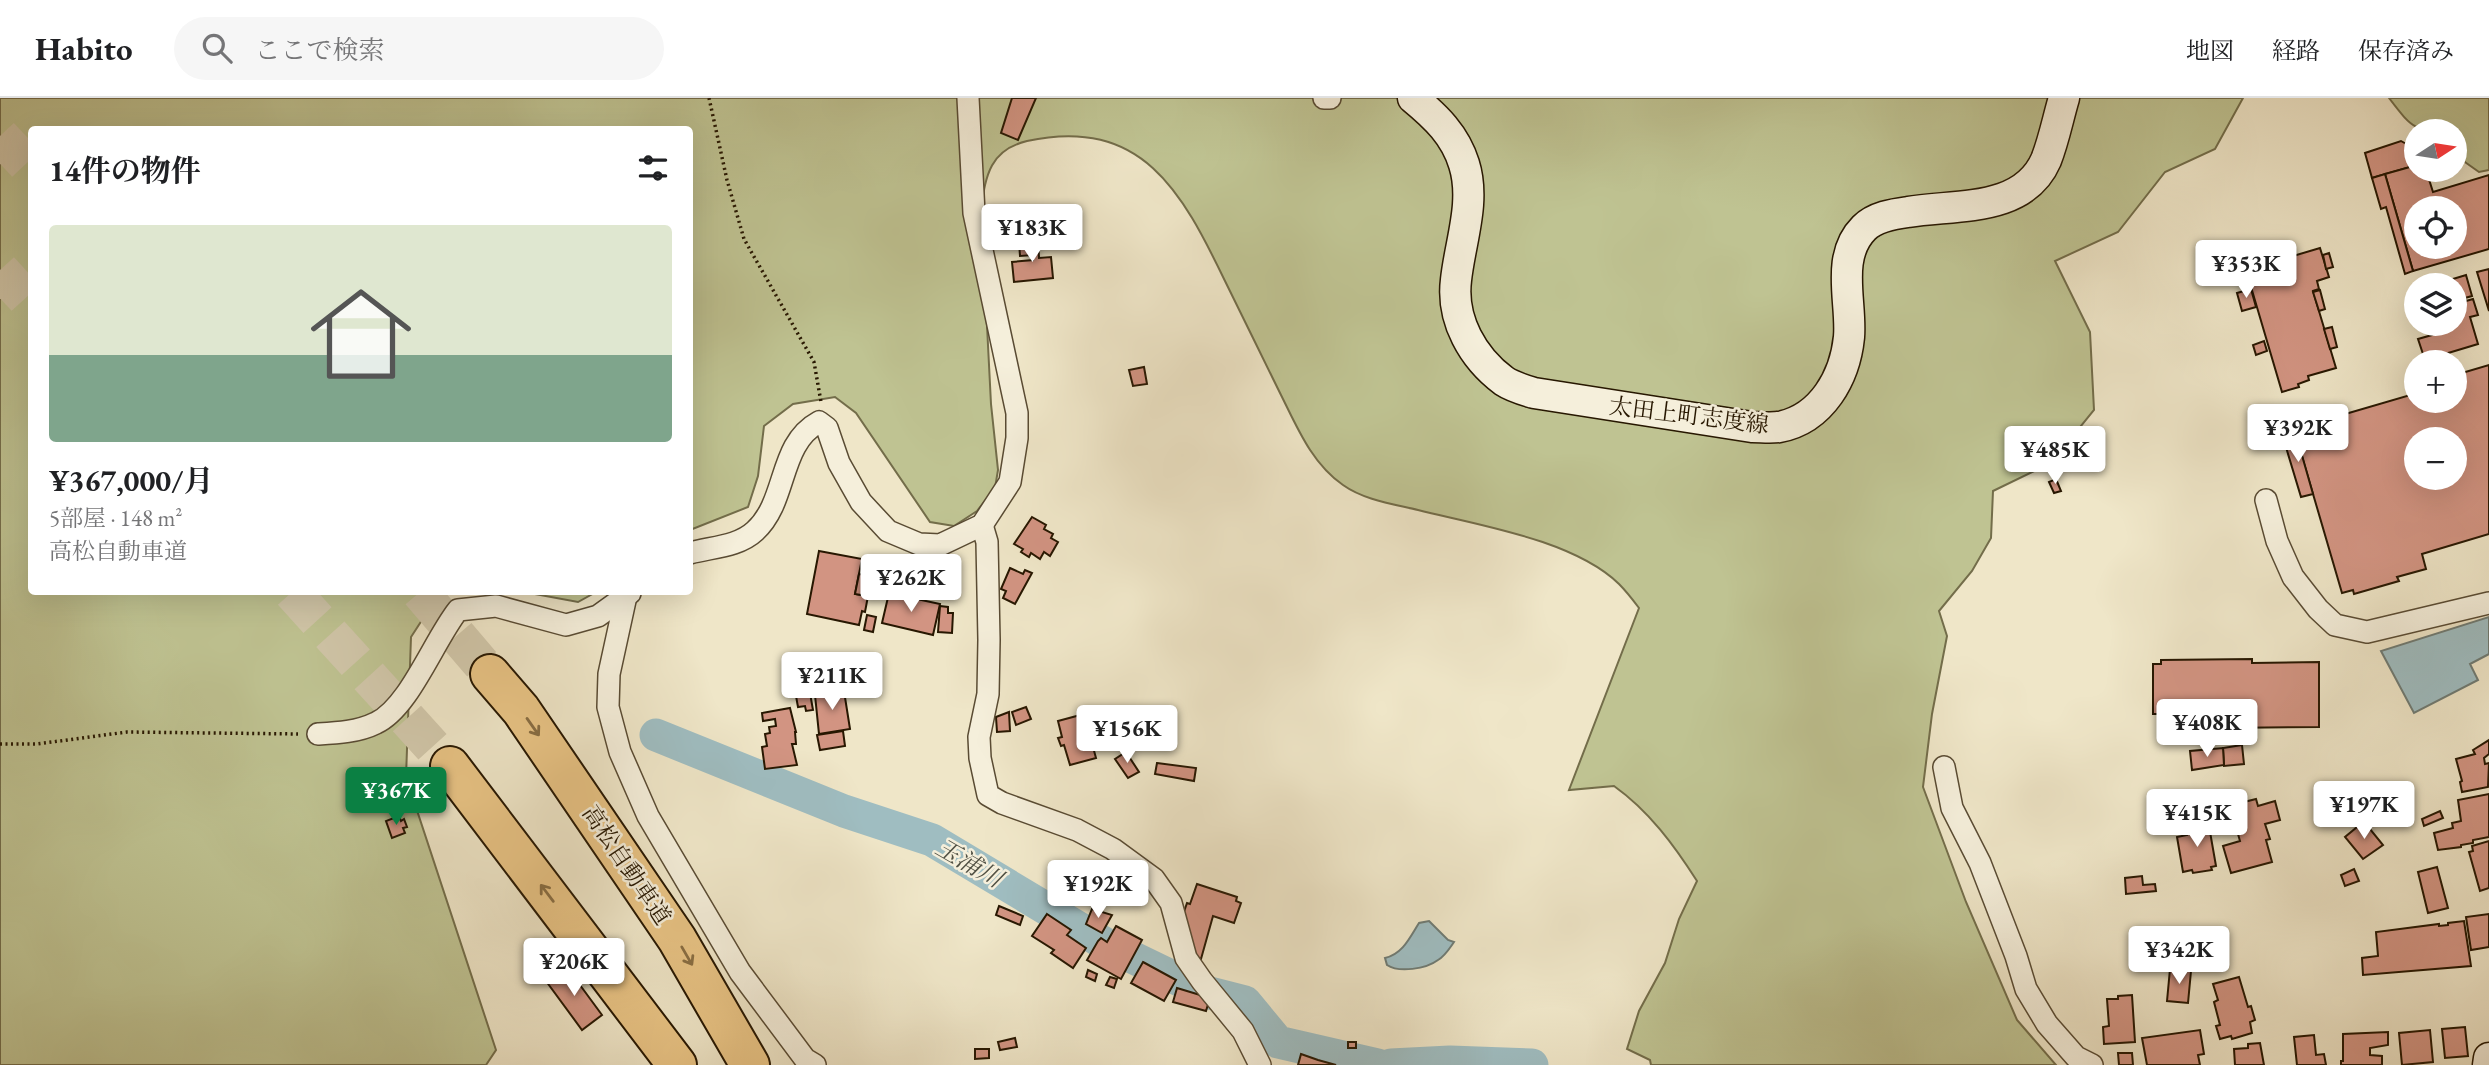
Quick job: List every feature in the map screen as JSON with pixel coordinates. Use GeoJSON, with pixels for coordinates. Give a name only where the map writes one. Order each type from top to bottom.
{"type":"FeatureCollection","features":[{"type":"Feature","properties":{"kind":"highway","name":"高松自動車道"},"geometry":{"type":"LineString","coordinates":[[490,674],[529,721],[670,928],[750,1065]]}},
{"type":"Feature","properties":{"kind":"highway"},"geometry":{"type":"LineString","coordinates":[[450,766],[677,1065]]}},
{"type":"Feature","properties":{"kind":"main road","name":"太田上町志度線"},"geometry":{"type":"LineString","coordinates":[[1413,98],[1440,121],[1455,141],[1465,166],[1469,194],[1455,283],[1458,313],[1467,341],[1484,365],[1507,383],[1534,393],[1752,427],[1778,427],[1799,421],[1815,410],[1838,379],[1849,335],[1846,279],[1850,251],[1864,228],[1886,216],[1973,206],[2004,198],[2028,184],[2045,161],[2064,98]]}},
{"type":"Feature","properties":{"kind":"main road"},"geometry":{"type":"LineString","coordinates":[[2488,1065],[2489,1058]]}},
{"type":"Feature","properties":{"kind":"street"},"geometry":{"type":"LineString","coordinates":[[693,552],[733,544],[755,531],[772,507],[794,446],[810,427],[819,422],[827,428],[839,463],[860,502],[888,531],[919,544],[940,545],[982,526],[1010,482],[1017,438],[1017,413],[975,213],[968,98]]}},
{"type":"Feature","properties":{"kind":"street"},"geometry":{"type":"LineString","coordinates":[[1324,98],[1330,98]]}},
{"type":"Feature","properties":{"kind":"street"},"geometry":{"type":"LineString","coordinates":[[2266,500],[2277,541],[2293,577],[2318,609],[2335,625],[2367,632],[2489,603]]}},
{"type":"Feature","properties":{"kind":"street"},"geometry":{"type":"LineString","coordinates":[[982,526],[988,542],[988,694],[979,737],[980,758],[988,795],[1002,803],[1077,830],[1113,849],[1154,880],[1171,903],[1186,958],[1243,1031],[1260,1065]]}},
{"type":"Feature","properties":{"kind":"street"},"geometry":{"type":"LineString","coordinates":[[318,734],[346,732],[375,724],[384,718],[403,698],[458,610],[496,606],[566,625],[598,616],[628,595]]}},
{"type":"Feature","properties":{"kind":"street"},"geometry":{"type":"LineString","coordinates":[[629,595],[609,674],[608,706],[620,752],[648,816],[740,972],[805,1059],[815,1065]]}},
{"type":"Feature","properties":{"kind":"street"},"geometry":{"type":"LineString","coordinates":[[1944,767],[1952,808],[1980,863],[2026,989],[2047,1024],[2076,1057],[2092,1065]]}},
{"type":"Feature","properties":{"kind":"path"},"geometry":{"type":"LineString","coordinates":[[709,98],[727,180],[744,239],[814,362],[827,428]]}},
{"type":"Feature","properties":{"kind":"path"},"geometry":{"type":"LineString","coordinates":[[0,744],[37,744],[127,732],[318,734]]}},
{"type":"Feature","properties":{"kind":"green space"},"geometry":{"type":"Polygon","coordinates":[[[0,98],[2243,98],[2215,149],[2165,172],[2118,232],[2055,261],[2090,332],[2094,410],[2051,463],[1993,491],[1991,538],[1972,571],[1939,611],[1947,636],[1932,714],[1923,787],[1966,902],[2017,1020],[2056,1065],[1651,1065],[1650,1060],[1627,1049],[1639,1011],[1665,963],[1679,919],[1697,881],[1660,829],[1614,786],[1569,790],[1639,608],[1619,584],[1577,556],[1496,528],[1369,498],[1351,490],[1332,476],[1322,467],[1299,432],[1192,218],[1174,191],[1153,168],[1129,151],[1100,140],[1067,136],[1027,141],[1015,145],[998,157],[988,175],[981,208],[991,404],[998,470],[995,488],[977,511],[954,526],[930,522],[856,413],[835,397],[793,404],[764,426],[758,476],[748,507],[693,529],[693,126],[28,126],[28,595],[439,595],[411,637],[406,777],[496,1050],[486,1065],[0,1065],[0,98]]]}},
{"type":"Feature","properties":{"kind":"green space"},"geometry":{"type":"Polygon","coordinates":[[[2389,98],[2489,98],[2489,170],[2479,172],[2468,164],[2468,119],[2404,117],[2389,98]]]}},
{"type":"Feature","properties":{"kind":"green space"},"geometry":{"type":"Polygon","coordinates":[[[540,595],[591,595],[578,602],[540,595]]]}},
{"type":"Feature","properties":{"kind":"water"},"geometry":{"type":"Polygon","coordinates":[[[2489,617],[2489,654],[2470,664],[2478,680],[2414,713],[2381,651],[2489,617]]]}},
{"type":"Feature","properties":{"kind":"water"},"geometry":{"type":"Polygon","coordinates":[[[1429,921],[1448,940],[1454,942],[1445,954],[1420,968],[1398,969],[1387,965],[1385,958],[1401,949],[1419,923],[1429,921]]]}},
{"type":"Feature","properties":{"kind":"building"},"geometry":{"type":"Polygon","coordinates":[[[1012,98],[1036,98],[1018,140],[1001,133],[1012,98]]]}},
{"type":"Feature","properties":{"kind":"building"},"geometry":{"type":"Polygon","coordinates":[[[2401,141],[2404,143],[2404,169],[2372,178],[2365,153],[2401,141]]]}},
{"type":"Feature","properties":{"kind":"building"},"geometry":{"type":"Polygon","coordinates":[[[2404,169],[2404,182],[2430,182],[2433,192],[2489,175],[2489,249],[2467,255],[2467,196],[2404,196],[2404,240],[2385,174],[2404,169]]]}},
{"type":"Feature","properties":{"kind":"building"},"geometry":{"type":"Polygon","coordinates":[[[2385,174],[2404,240],[2404,259],[2410,259],[2413,271],[2405,273],[2386,207],[2381,209],[2372,178],[2385,174]]]}},
{"type":"Feature","properties":{"kind":"building"},"geometry":{"type":"Polygon","coordinates":[[[1038,240],[1039,258],[1051,257],[1053,278],[1014,282],[1012,262],[1033,260],[1033,255],[1020,256],[1019,242],[1038,240]]]}},
{"type":"Feature","properties":{"kind":"building"},"geometry":{"type":"Polygon","coordinates":[[[2320,248],[2329,277],[2317,281],[2319,289],[2313,291],[2336,368],[2308,376],[2309,380],[2298,384],[2299,387],[2282,392],[2246,270],[2320,248]]]}},
{"type":"Feature","properties":{"kind":"building"},"geometry":{"type":"Polygon","coordinates":[[[2329,253],[2333,267],[2326,269],[2323,255],[2329,253]]]}},
{"type":"Feature","properties":{"kind":"building"},"geometry":{"type":"Polygon","coordinates":[[[2410,259],[2454,259],[2413,271],[2410,259]]]}},
{"type":"Feature","properties":{"kind":"building"},"geometry":{"type":"Polygon","coordinates":[[[2489,269],[2489,311],[2477,272],[2489,269]]]}},
{"type":"Feature","properties":{"kind":"building"},"geometry":{"type":"Polygon","coordinates":[[[2467,278],[2472,296],[2467,297],[2467,278]]]}},
{"type":"Feature","properties":{"kind":"building"},"geometry":{"type":"Polygon","coordinates":[[[2251,289],[2256,307],[2242,311],[2237,293],[2251,289]]]}},
{"type":"Feature","properties":{"kind":"building"},"geometry":{"type":"Polygon","coordinates":[[[2320,290],[2325,309],[2319,311],[2313,292],[2320,290]]]}},
{"type":"Feature","properties":{"kind":"building"},"geometry":{"type":"Polygon","coordinates":[[[2473,299],[2478,315],[2470,317],[2478,344],[2458,350],[2422,350],[2418,339],[2428,336],[2467,336],[2467,301],[2473,299]]]}},
{"type":"Feature","properties":{"kind":"building"},"geometry":{"type":"Polygon","coordinates":[[[2332,327],[2337,347],[2330,349],[2324,329],[2332,327]]]}},
{"type":"Feature","properties":{"kind":"building"},"geometry":{"type":"Polygon","coordinates":[[[2264,341],[2267,351],[2256,355],[2253,345],[2264,341]]]}},
{"type":"Feature","properties":{"kind":"building"},"geometry":{"type":"Polygon","coordinates":[[[2489,365],[2489,534],[2422,554],[2426,569],[2397,577],[2399,581],[2354,594],[2353,590],[2342,593],[2294,429],[2404,397],[2404,413],[2467,413],[2467,372],[2489,365]]]}},
{"type":"Feature","properties":{"kind":"building"},"geometry":{"type":"Polygon","coordinates":[[[1144,367],[1147,384],[1133,386],[1129,370],[1144,367]]]}},
{"type":"Feature","properties":{"kind":"building"},"geometry":{"type":"Polygon","coordinates":[[[2295,431],[2313,494],[2301,497],[2282,434],[2295,431]]]}},
{"type":"Feature","properties":{"kind":"building"},"geometry":{"type":"Polygon","coordinates":[[[2056,479],[2061,491],[2054,493],[2049,482],[2056,479]]]}},
{"type":"Feature","properties":{"kind":"building"},"geometry":{"type":"Polygon","coordinates":[[[1032,517],[1046,525],[1044,529],[1053,534],[1051,538],[1058,542],[1050,556],[1044,552],[1040,559],[1031,553],[1029,557],[1021,552],[1023,549],[1014,544],[1032,517]]]}},
{"type":"Feature","properties":{"kind":"building"},"geometry":{"type":"Polygon","coordinates":[[[819,551],[862,559],[855,594],[868,596],[859,625],[807,614],[819,551]]]}},
{"type":"Feature","properties":{"kind":"building"},"geometry":{"type":"Polygon","coordinates":[[[1010,568],[1023,574],[1025,570],[1032,573],[1015,604],[1003,598],[1006,591],[1001,589],[1010,568]]]}},
{"type":"Feature","properties":{"kind":"building"},"geometry":{"type":"Polygon","coordinates":[[[859,574],[871,576],[867,596],[855,594],[859,574]]]}},
{"type":"Feature","properties":{"kind":"building"},"geometry":{"type":"Polygon","coordinates":[[[889,593],[940,604],[933,635],[882,623],[889,593]]]}},
{"type":"Feature","properties":{"kind":"building"},"geometry":{"type":"Polygon","coordinates":[[[940,606],[948,607],[948,613],[953,613],[952,633],[938,632],[940,606]]]}},
{"type":"Feature","properties":{"kind":"building"},"geometry":{"type":"Polygon","coordinates":[[[867,615],[876,617],[873,632],[864,630],[867,615]]]}},
{"type":"Feature","properties":{"kind":"building"},"geometry":{"type":"Polygon","coordinates":[[[2252,659],[2252,663],[2319,662],[2319,727],[2219,728],[2219,737],[2161,738],[2161,714],[2153,714],[2153,664],[2161,664],[2161,660],[2252,659]]]}},
{"type":"Feature","properties":{"kind":"building"},"geometry":{"type":"Polygon","coordinates":[[[844,691],[850,729],[819,734],[815,695],[844,691]]]}},
{"type":"Feature","properties":{"kind":"building"},"geometry":{"type":"Polygon","coordinates":[[[810,693],[813,710],[806,711],[805,706],[798,707],[796,696],[810,693]]]}},
{"type":"Feature","properties":{"kind":"building"},"geometry":{"type":"Polygon","coordinates":[[[1026,707],[1031,719],[1016,725],[1012,712],[1026,707]]]}},
{"type":"Feature","properties":{"kind":"building"},"geometry":{"type":"Polygon","coordinates":[[[790,708],[796,732],[796,744],[792,744],[797,765],[765,769],[762,747],[767,746],[765,734],[770,733],[769,727],[776,726],[775,719],[763,721],[762,713],[790,708]]]}},
{"type":"Feature","properties":{"kind":"building"},"geometry":{"type":"Polygon","coordinates":[[[1009,712],[1010,731],[997,732],[996,717],[1009,712]]]}},
{"type":"Feature","properties":{"kind":"building"},"geometry":{"type":"Polygon","coordinates":[[[1084,714],[1096,758],[1070,765],[1064,745],[1061,746],[1058,738],[1062,737],[1058,721],[1084,714]]]}},
{"type":"Feature","properties":{"kind":"building"},"geometry":{"type":"Polygon","coordinates":[[[843,731],[845,746],[820,750],[817,735],[843,731]]]}},
{"type":"Feature","properties":{"kind":"building"},"geometry":{"type":"Polygon","coordinates":[[[2489,740],[2489,754],[2484,758],[2485,764],[2489,763],[2488,787],[2462,792],[2456,759],[2475,754],[2473,750],[2489,740]]]}},
{"type":"Feature","properties":{"kind":"building"},"geometry":{"type":"Polygon","coordinates":[[[2242,745],[2244,764],[2224,766],[2223,748],[2242,745]]]}},
{"type":"Feature","properties":{"kind":"building"},"geometry":{"type":"Polygon","coordinates":[[[2223,748],[2224,765],[2192,770],[2190,751],[2223,748]]]}},
{"type":"Feature","properties":{"kind":"building"},"geometry":{"type":"Polygon","coordinates":[[[1126,752],[1139,772],[1128,778],[1115,759],[1126,752]]]}},
{"type":"Feature","properties":{"kind":"building"},"geometry":{"type":"Polygon","coordinates":[[[1157,763],[1196,768],[1194,781],[1155,774],[1157,763]]]}},
{"type":"Feature","properties":{"kind":"building"},"geometry":{"type":"Polygon","coordinates":[[[2489,794],[2489,837],[2473,840],[2473,843],[2461,847],[2438,850],[2434,833],[2453,828],[2452,823],[2461,821],[2458,800],[2489,794]]]}},
{"type":"Feature","properties":{"kind":"building"},"geometry":{"type":"Polygon","coordinates":[[[2238,796],[2240,803],[2256,799],[2258,806],[2275,801],[2280,820],[2265,824],[2270,839],[2266,840],[2272,862],[2231,873],[2223,846],[2240,841],[2228,799],[2238,796]]]}},
{"type":"Feature","properties":{"kind":"building"},"geometry":{"type":"Polygon","coordinates":[[[2440,811],[2443,818],[2424,826],[2422,819],[2440,811]]]}},
{"type":"Feature","properties":{"kind":"building"},"geometry":{"type":"Polygon","coordinates":[[[399,816],[401,821],[404,819],[407,827],[403,828],[405,833],[392,838],[386,821],[399,816]]]}},
{"type":"Feature","properties":{"kind":"building"},"geometry":{"type":"Polygon","coordinates":[[[2206,821],[2216,866],[2211,867],[2212,870],[2183,872],[2177,837],[2187,835],[2185,825],[2206,821]]]}},
{"type":"Feature","properties":{"kind":"building"},"geometry":{"type":"Polygon","coordinates":[[[2362,823],[2383,845],[2363,859],[2345,837],[2362,823]]]}},
{"type":"Feature","properties":{"kind":"building"},"geometry":{"type":"Polygon","coordinates":[[[2489,841],[2489,888],[2480,891],[2469,852],[2473,851],[2472,846],[2489,841]]]}},
{"type":"Feature","properties":{"kind":"building"},"geometry":{"type":"Polygon","coordinates":[[[2437,867],[2448,908],[2428,913],[2418,872],[2437,867]]]}},
{"type":"Feature","properties":{"kind":"building"},"geometry":{"type":"Polygon","coordinates":[[[2354,869],[2359,881],[2345,886],[2341,875],[2354,869]]]}},
{"type":"Feature","properties":{"kind":"building"},"geometry":{"type":"Polygon","coordinates":[[[2142,876],[2143,885],[2155,884],[2156,891],[2126,894],[2125,878],[2142,876]]]}},
{"type":"Feature","properties":{"kind":"building"},"geometry":{"type":"Polygon","coordinates":[[[1197,884],[1237,897],[1236,901],[1241,903],[1234,923],[1213,916],[1201,959],[1185,953],[1176,935],[1197,884]]]}},
{"type":"Feature","properties":{"kind":"building"},"geometry":{"type":"Polygon","coordinates":[[[999,906],[1023,916],[1020,925],[996,915],[999,906]]]}},
{"type":"Feature","properties":{"kind":"building"},"geometry":{"type":"Polygon","coordinates":[[[1092,909],[1112,915],[1102,933],[1086,924],[1092,909]]]}},
{"type":"Feature","properties":{"kind":"building"},"geometry":{"type":"Polygon","coordinates":[[[1047,914],[1071,930],[1067,935],[1086,948],[1073,968],[1051,953],[1054,950],[1032,936],[1047,914]]]}},
{"type":"Feature","properties":{"kind":"building"},"geometry":{"type":"Polygon","coordinates":[[[2489,914],[2489,947],[2471,950],[2466,917],[2489,914]]]}},
{"type":"Feature","properties":{"kind":"building"},"geometry":{"type":"Polygon","coordinates":[[[2464,921],[2471,966],[2363,975],[2362,958],[2378,956],[2376,932],[2464,921]]]}},
{"type":"Feature","properties":{"kind":"building"},"geometry":{"type":"Polygon","coordinates":[[[1116,926],[1142,940],[1121,979],[1087,960],[1098,941],[1101,938],[1107,942],[1116,926]]]}},
{"type":"Feature","properties":{"kind":"building"},"geometry":{"type":"Polygon","coordinates":[[[1143,962],[1176,980],[1164,1001],[1131,983],[1143,962]]]}},
{"type":"Feature","properties":{"kind":"building"},"geometry":{"type":"Polygon","coordinates":[[[566,966],[602,1015],[582,1030],[546,981],[566,966]]]}},
{"type":"Feature","properties":{"kind":"building"},"geometry":{"type":"Polygon","coordinates":[[[2170,969],[2191,971],[2188,1003],[2167,1001],[2170,969]]]}},
{"type":"Feature","properties":{"kind":"building"},"geometry":{"type":"Polygon","coordinates":[[[1088,970],[1097,974],[1095,981],[1086,977],[1088,970]]]}},
{"type":"Feature","properties":{"kind":"building"},"geometry":{"type":"Polygon","coordinates":[[[1110,977],[1117,979],[1114,988],[1106,985],[1110,977]]]}},
{"type":"Feature","properties":{"kind":"building"},"geometry":{"type":"Polygon","coordinates":[[[2239,977],[2255,1020],[2250,1022],[2252,1033],[2232,1039],[2231,1036],[2220,1039],[2216,1026],[2220,1025],[2214,1002],[2218,1000],[2213,984],[2239,977]]]}},
{"type":"Feature","properties":{"kind":"building"},"geometry":{"type":"Polygon","coordinates":[[[1177,988],[1210,998],[1206,1011],[1173,1002],[1177,988]]]}},
{"type":"Feature","properties":{"kind":"building"},"geometry":{"type":"Polygon","coordinates":[[[2132,995],[2135,1042],[2104,1044],[2103,1027],[2109,1026],[2107,999],[2132,995]]]}},
{"type":"Feature","properties":{"kind":"building"},"geometry":{"type":"Polygon","coordinates":[[[2465,1027],[2468,1056],[2445,1058],[2442,1029],[2465,1027]]]}},
{"type":"Feature","properties":{"kind":"building"},"geometry":{"type":"Polygon","coordinates":[[[2200,1030],[2204,1054],[2198,1055],[2200,1065],[2147,1065],[2142,1038],[2200,1030]]]}},
{"type":"Feature","properties":{"kind":"building"},"geometry":{"type":"Polygon","coordinates":[[[2430,1030],[2433,1062],[2402,1065],[2399,1033],[2430,1030]]]}},
{"type":"Feature","properties":{"kind":"building"},"geometry":{"type":"Polygon","coordinates":[[[2388,1032],[2388,1045],[2370,1048],[2370,1055],[2382,1056],[2382,1065],[2341,1065],[2343,1034],[2388,1032]]]}},
{"type":"Feature","properties":{"kind":"building"},"geometry":{"type":"Polygon","coordinates":[[[2314,1035],[2316,1055],[2324,1054],[2326,1065],[2297,1065],[2294,1037],[2314,1035]]]}},
{"type":"Feature","properties":{"kind":"building"},"geometry":{"type":"Polygon","coordinates":[[[1015,1038],[1017,1047],[1000,1050],[998,1042],[1015,1038]]]}},
{"type":"Feature","properties":{"kind":"building"},"geometry":{"type":"Polygon","coordinates":[[[1348,1042],[1356,1042],[1356,1048],[1348,1048],[1348,1042]]]}},
{"type":"Feature","properties":{"kind":"building"},"geometry":{"type":"Polygon","coordinates":[[[2260,1043],[2264,1065],[2235,1065],[2234,1049],[2248,1048],[2248,1044],[2260,1043]]]}},
{"type":"Feature","properties":{"kind":"building"},"geometry":{"type":"Polygon","coordinates":[[[975,1049],[989,1049],[989,1058],[975,1059],[975,1049]]]}},
{"type":"Feature","properties":{"kind":"building"},"geometry":{"type":"Polygon","coordinates":[[[2118,1053],[2132,1053],[2133,1065],[2119,1065],[2118,1053]]]}},
{"type":"Feature","properties":{"kind":"building"},"geometry":{"type":"Polygon","coordinates":[[[1301,1054],[1318,1060],[1336,1065],[1298,1065],[1301,1054]]]}},
{"type":"Feature","properties":{"kind":"waterway","name":"玉浦川"},"geometry":{"type":"LineString","coordinates":[[656,735],[844,811],[932,840],[1107,945],[1202,991],[1245,1002],[1278,1042],[1378,1065]]}},
{"type":"Feature","properties":{"kind":"waterway","name":"玉浦川"},"geometry":{"type":"LineString","coordinates":[[1391,1065],[1450,1062],[1532,1065]]}},
{"type":"Feature","properties":{"kind":"tunnel"},"geometry":{"type":"LineString","coordinates":[[0,136],[28,166]]}},
{"type":"Feature","properties":{"kind":"tunnel"},"geometry":{"type":"LineString","coordinates":[[0,270],[28,301]]}},
{"type":"Feature","properties":{"kind":"tunnel"},"geometry":{"type":"LineString","coordinates":[[295,595],[450,766]]}},
{"type":"Feature","properties":{"kind":"tunnel"},"geometry":{"type":"LineString","coordinates":[[423,595],[490,674]]}}]}
